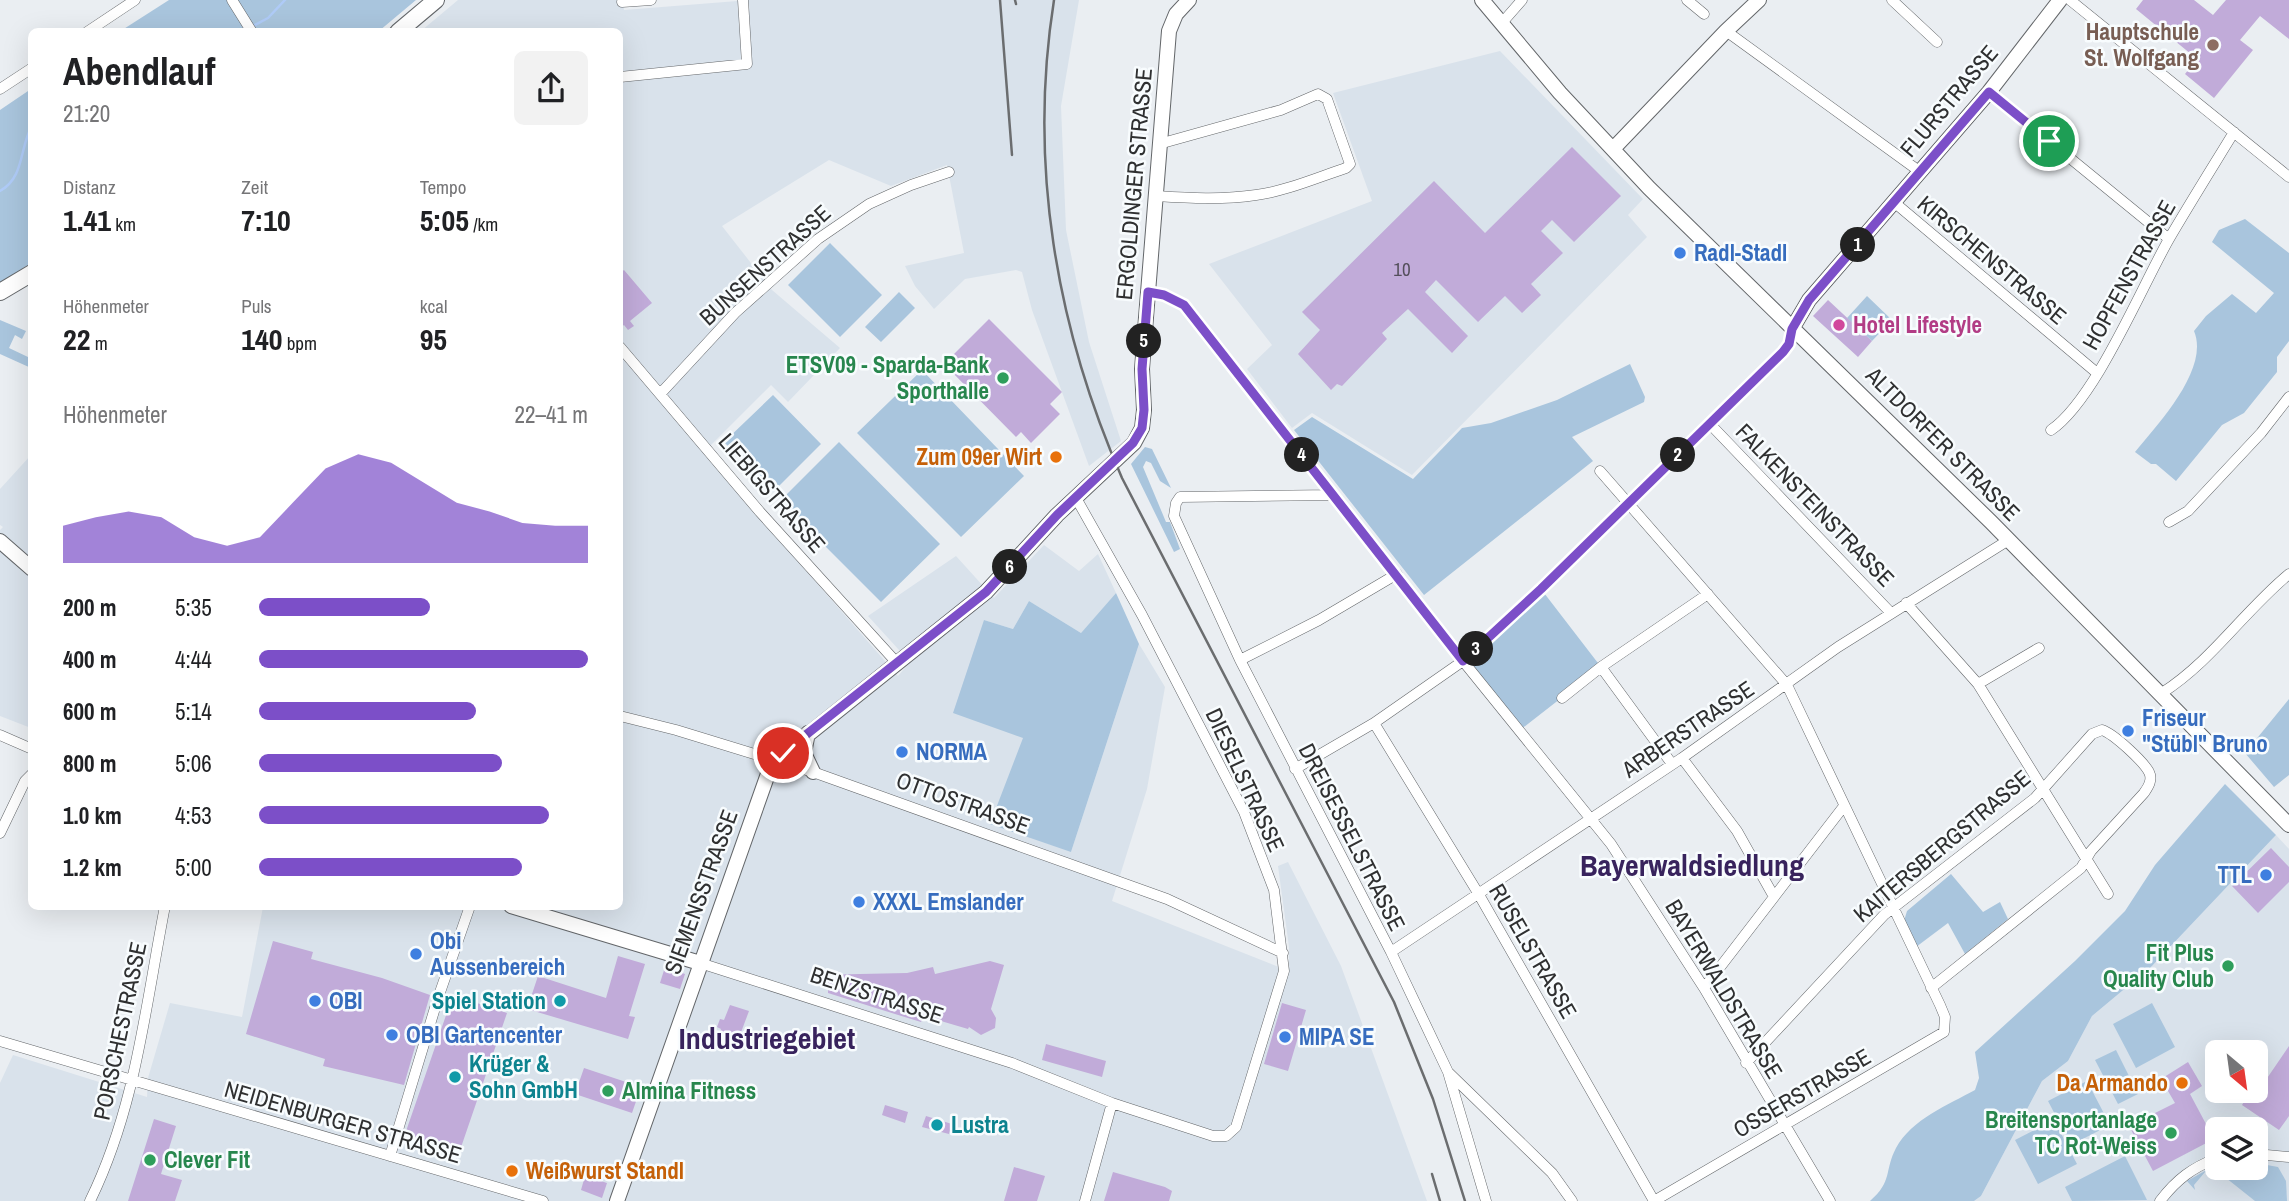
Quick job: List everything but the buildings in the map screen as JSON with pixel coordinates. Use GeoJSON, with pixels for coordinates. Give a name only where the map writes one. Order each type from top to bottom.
{"type":"FeatureCollection","features":[{"type":"Feature","properties":{"kind":"main road"},"geometry":{"type":"LineString","coordinates":[[403,28],[436,0]]}},
{"type":"Feature","properties":{"kind":"main road","name":"ERGOLDINGER STRASSE"},"geometry":{"type":"LineString","coordinates":[[1122,455],[1139,435],[1144,419],[1142,369],[1169,31],[1176,14],[1189,0]]}},
{"type":"Feature","properties":{"kind":"main road","name":"ALTDORFER STRASSE"},"geometry":{"type":"LineString","coordinates":[[1482,0],[1613,149],[1717,257],[1849,381],[1864,400],[2162,693],[2289,825]]}},
{"type":"Feature","properties":{"kind":"main road"},"geometry":{"type":"LineString","coordinates":[[1613,149],[1759,0]]}},
{"type":"Feature","properties":{"kind":"main road","name":"FLURSTRASSE"},"geometry":{"type":"LineString","coordinates":[[1792,329],[1809,300],[1989,92],[2060,0]]}},
{"type":"Feature","properties":{"kind":"main road"},"geometry":{"type":"LineString","coordinates":[[0,292],[28,277]]}},
{"type":"Feature","properties":{"kind":"main road","name":"SIEMENSSTRASSE"},"geometry":{"type":"LineString","coordinates":[[617,1201],[700,963],[769,771],[775,761],[986,592],[1076,498],[1122,455]]}},
{"type":"Feature","properties":{"kind":"main road"},"geometry":{"type":"LineString","coordinates":[[0,541],[28,566]]}},
{"type":"Feature","properties":{"kind":"main road"},"geometry":{"type":"LineString","coordinates":[[808,733],[804,753],[813,772]]}},
{"type":"Feature","properties":{"kind":"main road","name":"BENZSTRASSE"},"geometry":{"type":"LineString","coordinates":[[524,910],[700,963]]}},
{"type":"Feature","properties":{"kind":"street"},"geometry":{"type":"LineString","coordinates":[[93,28],[135,0]]}},
{"type":"Feature","properties":{"kind":"street"},"geometry":{"type":"LineString","coordinates":[[232,0],[249,28]]}},
{"type":"Feature","properties":{"kind":"street"},"geometry":{"type":"LineString","coordinates":[[622,2],[651,0]]}},
{"type":"Feature","properties":{"kind":"street"},"geometry":{"type":"LineString","coordinates":[[623,77],[747,64],[743,0]]}},
{"type":"Feature","properties":{"kind":"street"},"geometry":{"type":"LineString","coordinates":[[1501,24],[1522,0]]}},
{"type":"Feature","properties":{"kind":"street"},"geometry":{"type":"LineString","coordinates":[[1687,0],[1704,14]]}},
{"type":"Feature","properties":{"kind":"street"},"geometry":{"type":"LineString","coordinates":[[1892,0],[1937,42]]}},
{"type":"Feature","properties":{"kind":"street"},"geometry":{"type":"LineString","coordinates":[[2070,0],[2289,177]]}},
{"type":"Feature","properties":{"kind":"street"},"geometry":{"type":"LineString","coordinates":[[1726,31],[1919,171]]}},
{"type":"Feature","properties":{"kind":"street"},"geometry":{"type":"LineString","coordinates":[[0,89],[28,71]]}},
{"type":"Feature","properties":{"kind":"street"},"geometry":{"type":"LineString","coordinates":[[1989,92],[2169,239]]}},
{"type":"Feature","properties":{"kind":"street"},"geometry":{"type":"LineString","coordinates":[[1156,196],[1226,198],[1258,195],[1349,166],[1326,99],[1318,94],[1281,110],[1159,144]]}},
{"type":"Feature","properties":{"kind":"street","name":"HOPFENSTRASSE"},"geometry":{"type":"LineString","coordinates":[[2051,430],[2066,419],[2097,373],[2169,239],[2234,132]]}},
{"type":"Feature","properties":{"kind":"street","name":"BUNSENSTRASSE"},"geometry":{"type":"LineString","coordinates":[[661,393],[735,313],[818,239],[869,204],[949,172]]}},
{"type":"Feature","properties":{"kind":"street","name":"KIRSCHENSTRASSE"},"geometry":{"type":"LineString","coordinates":[[1895,203],[2097,373]]}},
{"type":"Feature","properties":{"kind":"street","name":"BAYERWALDSTRASSE"},"geometry":{"type":"LineString","coordinates":[[1148,292],[1164,295],[1184,305],[1463,661],[1590,817],[1624,864],[1704,988],[1830,1201]]}},
{"type":"Feature","properties":{"kind":"street"},"geometry":{"type":"LineString","coordinates":[[1295,769],[1374,723],[1463,661],[1630,503],[1783,352],[1789,344],[1792,329]]}},
{"type":"Feature","properties":{"kind":"street","name":"LIEBIGSTRASSE"},"geometry":{"type":"LineString","coordinates":[[623,350],[760,512],[897,663]]}},
{"type":"Feature","properties":{"kind":"street"},"geometry":{"type":"LineString","coordinates":[[2169,522],[2188,511],[2262,433],[2289,397]]}},
{"type":"Feature","properties":{"kind":"street","name":"FALKENSTEINSTRASSE"},"geometry":{"type":"LineString","coordinates":[[1710,424],[1891,613]]}},
{"type":"Feature","properties":{"kind":"street"},"geometry":{"type":"LineString","coordinates":[[1600,471],[1787,685],[1931,988],[2081,868],[2086,860]]}},
{"type":"Feature","properties":{"kind":"street","name":"DREISESSELSTRASSE"},"geometry":{"type":"LineString","coordinates":[[1334,495],[1180,498],[1176,503],[1175,524],[1240,660],[1391,953],[1448,1072],[1486,1201]]}},
{"type":"Feature","properties":{"kind":"street","name":"DIESELSTRASSE"},"geometry":{"type":"LineString","coordinates":[[1076,498],[1142,615],[1244,812],[1274,890],[1284,971],[1236,1127],[1226,1136]]}},
{"type":"Feature","properties":{"kind":"street","name":"ARBERSTRASSE"},"geometry":{"type":"LineString","coordinates":[[1391,953],[1590,817],[1682,758],[1838,647],[2007,541]]}},
{"type":"Feature","properties":{"kind":"street"},"geometry":{"type":"LineString","coordinates":[[1240,660],[1319,620],[1397,574]]}},
{"type":"Feature","properties":{"kind":"street"},"geometry":{"type":"LineString","coordinates":[[2162,693],[2225,641],[2249,610],[2281,590],[2289,574]]}},
{"type":"Feature","properties":{"kind":"street"},"geometry":{"type":"LineString","coordinates":[[1562,698],[1601,667],[1708,594]]}},
{"type":"Feature","properties":{"kind":"street","name":"FALKENSTEINSTRASSE"},"geometry":{"type":"LineString","coordinates":[[1906,603],[1978,684],[2108,894]]}},
{"type":"Feature","properties":{"kind":"street"},"geometry":{"type":"LineString","coordinates":[[1978,684],[2039,648]]}},
{"type":"Feature","properties":{"kind":"street"},"geometry":{"type":"LineString","coordinates":[[1601,667],[1672,764]]}},
{"type":"Feature","properties":{"kind":"street","name":"OTTOSTRASSE"},"geometry":{"type":"LineString","coordinates":[[623,717],[813,772],[1167,899],[1283,953]]}},
{"type":"Feature","properties":{"kind":"street","name":"RUSELSTRASSE"},"geometry":{"type":"LineString","coordinates":[[1374,723],[1478,893],[1654,1201]]}},
{"type":"Feature","properties":{"kind":"street","name":"KAITERSBERGSTRASSE"},"geometry":{"type":"LineString","coordinates":[[1746,1063],[1893,909],[2035,798],[2092,734],[2102,730],[2111,733],[2150,773],[2151,783],[2086,860]]}},
{"type":"Feature","properties":{"kind":"street"},"geometry":{"type":"LineString","coordinates":[[0,735],[28,747]]}},
{"type":"Feature","properties":{"kind":"street"},"geometry":{"type":"LineString","coordinates":[[1682,758],[1737,831],[1773,895]]}},
{"type":"Feature","properties":{"kind":"street"},"geometry":{"type":"LineString","coordinates":[[0,833],[28,778]]}},
{"type":"Feature","properties":{"kind":"street"},"geometry":{"type":"LineString","coordinates":[[1704,988],[1844,806]]}},
{"type":"Feature","properties":{"kind":"street","name":"PORSCHESTRASSE"},"geometry":{"type":"LineString","coordinates":[[90,1201],[120,1130],[132,1081],[164,910]]}},
{"type":"Feature","properties":{"kind":"street"},"geometry":{"type":"LineString","coordinates":[[390,1156],[438,998],[469,910]]}},
{"type":"Feature","properties":{"kind":"street","name":"BENZSTRASSE"},"geometry":{"type":"LineString","coordinates":[[700,963],[1012,1063],[1112,1103],[1213,1136],[1226,1136]]}},
{"type":"Feature","properties":{"kind":"street","name":"OSSERSTRASSE"},"geometry":{"type":"LineString","coordinates":[[1654,1201],[1944,1032],[1945,1017],[1931,988]]}},
{"type":"Feature","properties":{"kind":"street","name":"NEIDENBURGER STRASSE"},"geometry":{"type":"LineString","coordinates":[[0,1041],[543,1201]]}},
{"type":"Feature","properties":{"kind":"street"},"geometry":{"type":"LineString","coordinates":[[1448,1072],[1552,1173],[1572,1201]]}},
{"type":"Feature","properties":{"kind":"street"},"geometry":{"type":"LineString","coordinates":[[1085,1201],[1112,1103]]}},
{"type":"Feature","properties":{"kind":"street"},"geometry":{"type":"LineString","coordinates":[[2268,1155],[2289,1157]]}},
{"type":"Feature","properties":{"kind":"street"},"geometry":{"type":"LineString","coordinates":[[2160,1201],[2183,1175],[2205,1163]]}},
{"type":"Feature","properties":{"kind":"shaded area"},"geometry":{"type":"Polygon","coordinates":[[[169,0],[416,0],[383,28],[125,28],[169,0]]]}},
{"type":"Feature","properties":{"kind":"shaded area"},"geometry":{"type":"Polygon","coordinates":[[[458,0],[622,0],[624,10],[750,0],[1079,0],[1061,106],[1066,230],[1089,342],[1121,441],[1089,466],[1032,310],[1022,272],[1016,270],[965,279],[934,309],[915,286],[905,266],[964,253],[947,165],[891,186],[829,160],[722,226],[772,290],[840,348],[788,402],[771,385],[703,453],[898,676],[910,662],[868,616],[956,556],[994,598],[1044,545],[1079,571],[1098,554],[1116,593],[1081,633],[1029,601],[1013,629],[984,620],[1023,738],[1071,852],[1139,644],[1165,687],[1147,789],[1112,901],[1289,971],[1289,947],[1278,866],[1288,862],[1341,966],[1427,1201],[0,1201],[0,1083],[13,1055],[147,1097],[148,1078],[170,1003],[242,1017],[262,910],[623,910],[623,28],[425,28],[458,0]]]}},
{"type":"Feature","properties":{"kind":"shaded area"},"geometry":{"type":"Polygon","coordinates":[[[1500,51],[1643,199],[1628,215],[1647,237],[1412,475],[1312,413],[1292,428],[1247,369],[1272,345],[1209,264],[1372,201],[1333,93],[1500,51]]]}},
{"type":"Feature","properties":{"kind":"shaded area"},"geometry":{"type":"Polygon","coordinates":[[[28,91],[28,265],[0,283],[0,110],[28,91]]]}},
{"type":"Feature","properties":{"kind":"shaded area"},"geometry":{"type":"Polygon","coordinates":[[[2245,219],[2289,253],[2289,341],[2277,357],[2277,372],[2244,413],[2222,425],[2176,481],[2156,464],[2151,464],[2135,452],[2168,411],[2188,379],[2195,362],[2197,346],[2194,331],[2206,316],[2232,294],[2256,313],[2274,293],[2212,242],[2219,230],[2245,219]]]}},
{"type":"Feature","properties":{"kind":"shaded area"},"geometry":{"type":"Polygon","coordinates":[[[830,243],[882,295],[840,337],[788,285],[830,243]]]}},
{"type":"Feature","properties":{"kind":"shaded area"},"geometry":{"type":"Polygon","coordinates":[[[899,292],[915,308],[881,342],[865,327],[899,292]]]}},
{"type":"Feature","properties":{"kind":"shaded area"},"geometry":{"type":"Polygon","coordinates":[[[1867,296],[1892,320],[1872,341],[1847,318],[1867,296]]]}},
{"type":"Feature","properties":{"kind":"shaded area"},"geometry":{"type":"Polygon","coordinates":[[[0,320],[26,331],[22,339],[15,335],[9,348],[28,357],[28,367],[0,354],[0,320]]]}},
{"type":"Feature","properties":{"kind":"shaded area"},"geometry":{"type":"Polygon","coordinates":[[[1630,364],[1645,397],[1644,402],[1572,437],[1593,461],[1424,595],[1294,430],[1312,417],[1413,479],[1462,428],[1491,423],[1557,400],[1630,364]]]}},
{"type":"Feature","properties":{"kind":"shaded area"},"geometry":{"type":"Polygon","coordinates":[[[922,370],[1024,476],[961,537],[857,433],[922,370]]]}},
{"type":"Feature","properties":{"kind":"shaded area"},"geometry":{"type":"Polygon","coordinates":[[[773,395],[821,444],[773,492],[724,442],[773,395]]]}},
{"type":"Feature","properties":{"kind":"shaded area"},"geometry":{"type":"Polygon","coordinates":[[[839,442],[940,544],[881,602],[780,501],[839,442]]]}},
{"type":"Feature","properties":{"kind":"shaded area"},"geometry":{"type":"Polygon","coordinates":[[[1145,447],[1152,449],[1171,488],[1160,481],[1151,463],[1146,461],[1143,467],[1180,549],[1174,552],[1131,464],[1145,447]]]}},
{"type":"Feature","properties":{"kind":"shaded area"},"geometry":{"type":"Polygon","coordinates":[[[28,458],[28,727],[0,716],[0,530],[3,527],[0,525],[0,489],[28,458]]]}},
{"type":"Feature","properties":{"kind":"shaded area"},"geometry":{"type":"Polygon","coordinates":[[[1541,589],[1601,667],[1520,730],[1463,661],[1541,589]]]}},
{"type":"Feature","properties":{"kind":"shaded area"},"geometry":{"type":"Polygon","coordinates":[[[1116,593],[1139,644],[1071,852],[990,824],[1023,738],[953,713],[984,620],[1013,629],[1029,601],[1081,633],[1116,593]]]}},
{"type":"Feature","properties":{"kind":"shaded area"},"geometry":{"type":"Polygon","coordinates":[[[2289,699],[2289,775],[2274,787],[2245,753],[2289,699]]]}},
{"type":"Feature","properties":{"kind":"shaded area"},"geometry":{"type":"Polygon","coordinates":[[[2225,784],[2276,835],[2152,966],[2092,1016],[2068,1061],[2042,1081],[1981,1196],[1974,1201],[1870,1201],[1882,1188],[1892,1156],[1911,1129],[1931,1114],[1975,1090],[1979,1078],[1975,1052],[2075,961],[2125,911],[2155,865],[2225,784]]]}},
{"type":"Feature","properties":{"kind":"shaded area"},"geometry":{"type":"Polygon","coordinates":[[[2276,835],[2289,849],[2289,1201],[1974,1201],[1981,1196],[2042,1081],[2068,1061],[2092,1016],[2152,966],[2276,835]]]}},
{"type":"Feature","properties":{"kind":"shaded area"},"geometry":{"type":"Polygon","coordinates":[[[1951,874],[1983,912],[2000,902],[2008,919],[1965,954],[1948,923],[1916,947],[1904,921],[1907,911],[1951,874]]]}},
{"type":"Feature","properties":{"kind":"shaded area"},"geometry":{"type":"Polygon","coordinates":[[[2152,1003],[2175,1047],[2136,1068],[2113,1024],[2152,1003]]]}},
{"type":"Feature","properties":{"kind":"shaded area"},"geometry":{"type":"Polygon","coordinates":[[[2116,1050],[2138,1094],[2118,1104],[2095,1060],[2116,1050]]]}},
{"type":"Feature","properties":{"kind":"shaded area"},"geometry":{"type":"Polygon","coordinates":[[[2087,1081],[2110,1125],[2071,1145],[2048,1101],[2087,1081]]]}},
{"type":"Feature","properties":{"kind":"shaded area"},"geometry":{"type":"Polygon","coordinates":[[[2054,1120],[2077,1164],[2038,1184],[2015,1140],[2054,1120]]]}},
{"type":"Feature","properties":{"kind":"shaded area"},"geometry":{"type":"Polygon","coordinates":[[[2125,1156],[2147,1200],[2072,1201],[2065,1187],[2125,1156]]]}},
{"type":"Feature","properties":{"kind":"shaded area"},"geometry":{"type":"Polygon","coordinates":[[[2268,1165],[2278,1167],[2286,1181],[2287,1201],[2255,1201],[2229,1180],[2268,1180],[2268,1165]]]}},
{"type":"Feature","properties":{"kind":"shaded area"},"geometry":{"type":"Polygon","coordinates":[[[2205,1171],[2194,1185],[2195,1190],[2187,1181],[2205,1171]]]}},
{"type":"Feature","properties":{"kind":"waterway"},"geometry":{"type":"LineString","coordinates":[[253,26],[268,18],[285,0]]}},
{"type":"Feature","properties":{"kind":"waterway"},"geometry":{"type":"LineString","coordinates":[[0,191],[14,178],[28,135]]}},
{"type":"Feature","properties":{"kind":"railway"},"geometry":{"type":"LineString","coordinates":[[1000,0],[1012,155]]}},
{"type":"Feature","properties":{"kind":"railway"},"geometry":{"type":"LineString","coordinates":[[1015,0],[1016,4]]}},
{"type":"Feature","properties":{"kind":"railway"},"geometry":{"type":"LineString","coordinates":[[1054,0],[1044,123],[1047,183],[1065,304],[1099,421],[1122,478],[1394,1002],[1433,1099],[1465,1201]]}},
{"type":"Feature","properties":{"kind":"railway"},"geometry":{"type":"LineString","coordinates":[[1432,1174],[1440,1201]]}},
{"type":"Feature","properties":{"kind":"place","name":"Hauptschule St. Wolfgang"},"geometry":{"type":"Point","coordinates":[2213,45]}},
{"type":"Feature","properties":{"kind":"place","name":"Radl-Stadl"},"geometry":{"type":"Point","coordinates":[1680,253]}},
{"type":"Feature","properties":{"kind":"place","name":"Hotel Lifestyle"},"geometry":{"type":"Point","coordinates":[1839,325]}},
{"type":"Feature","properties":{"kind":"place","name":"ETSV09 - Sparda-Bank Sporthalle"},"geometry":{"type":"Point","coordinates":[1003,378]}},
{"type":"Feature","properties":{"kind":"place","name":"Zum 09er Wirt"},"geometry":{"type":"Point","coordinates":[1056,457]}},
{"type":"Feature","properties":{"kind":"place","name":"Friseur \"Stübl\" Bruno"},"geometry":{"type":"Point","coordinates":[2128,731]}},
{"type":"Feature","properties":{"kind":"place","name":"NORMA"},"geometry":{"type":"Point","coordinates":[902,752]}},
{"type":"Feature","properties":{"kind":"place","name":"TTL"},"geometry":{"type":"Point","coordinates":[2266,875]}},
{"type":"Feature","properties":{"kind":"place","name":"XXXL Emslander"},"geometry":{"type":"Point","coordinates":[859,902]}},
{"type":"Feature","properties":{"kind":"place","name":"Obi Aussenbereich"},"geometry":{"type":"Point","coordinates":[416,954]}},
{"type":"Feature","properties":{"kind":"place","name":"Fit Plus Quality Club"},"geometry":{"type":"Point","coordinates":[2228,966]}},
{"type":"Feature","properties":{"kind":"place","name":"OBI"},"geometry":{"type":"Point","coordinates":[315,1001]}},
{"type":"Feature","properties":{"kind":"place","name":"Spiel Station"},"geometry":{"type":"Point","coordinates":[560,1001]}},
{"type":"Feature","properties":{"kind":"place","name":"OBI Gartencenter"},"geometry":{"type":"Point","coordinates":[392,1035]}},
{"type":"Feature","properties":{"kind":"place","name":"MIPA SE"},"geometry":{"type":"Point","coordinates":[1285,1037]}},
{"type":"Feature","properties":{"kind":"place","name":"Krüger & Sohn GmbH"},"geometry":{"type":"Point","coordinates":[455,1077]}},
{"type":"Feature","properties":{"kind":"place","name":"Da Armando"},"geometry":{"type":"Point","coordinates":[2182,1083]}},
{"type":"Feature","properties":{"kind":"place","name":"Almina Fitness"},"geometry":{"type":"Point","coordinates":[608,1091]}},
{"type":"Feature","properties":{"kind":"place","name":"Lustra"},"geometry":{"type":"Point","coordinates":[937,1125]}},
{"type":"Feature","properties":{"kind":"place","name":"Breitensportanlage TC Rot-Weiss"},"geometry":{"type":"Point","coordinates":[2171,1133]}},
{"type":"Feature","properties":{"kind":"place","name":"Clever Fit"},"geometry":{"type":"Point","coordinates":[150,1160]}},
{"type":"Feature","properties":{"kind":"place","name":"Weißwurst Standl"},"geometry":{"type":"Point","coordinates":[512,1171]}},
{"type":"Feature","properties":{"kind":"district","name":"Bayerwaldsiedlung"},"geometry":{"type":"Point","coordinates":[1692,866]}},
{"type":"Feature","properties":{"kind":"district","name":"Industriegebiet"},"geometry":{"type":"Point","coordinates":[767,1039]}},
{"type":"Feature","properties":{"kind":"route"},"geometry":{"type":"LineString","coordinates":[[783,753],[986,592],[1057,515],[1133,443],[1142,428],[1144,410],[1142,369],[1148,292],[1164,295],[1184,305],[1463,661],[1541,589],[1783,352],[1789,344],[1792,329],[1809,300],[1989,92],[2049,141]]}}]}
